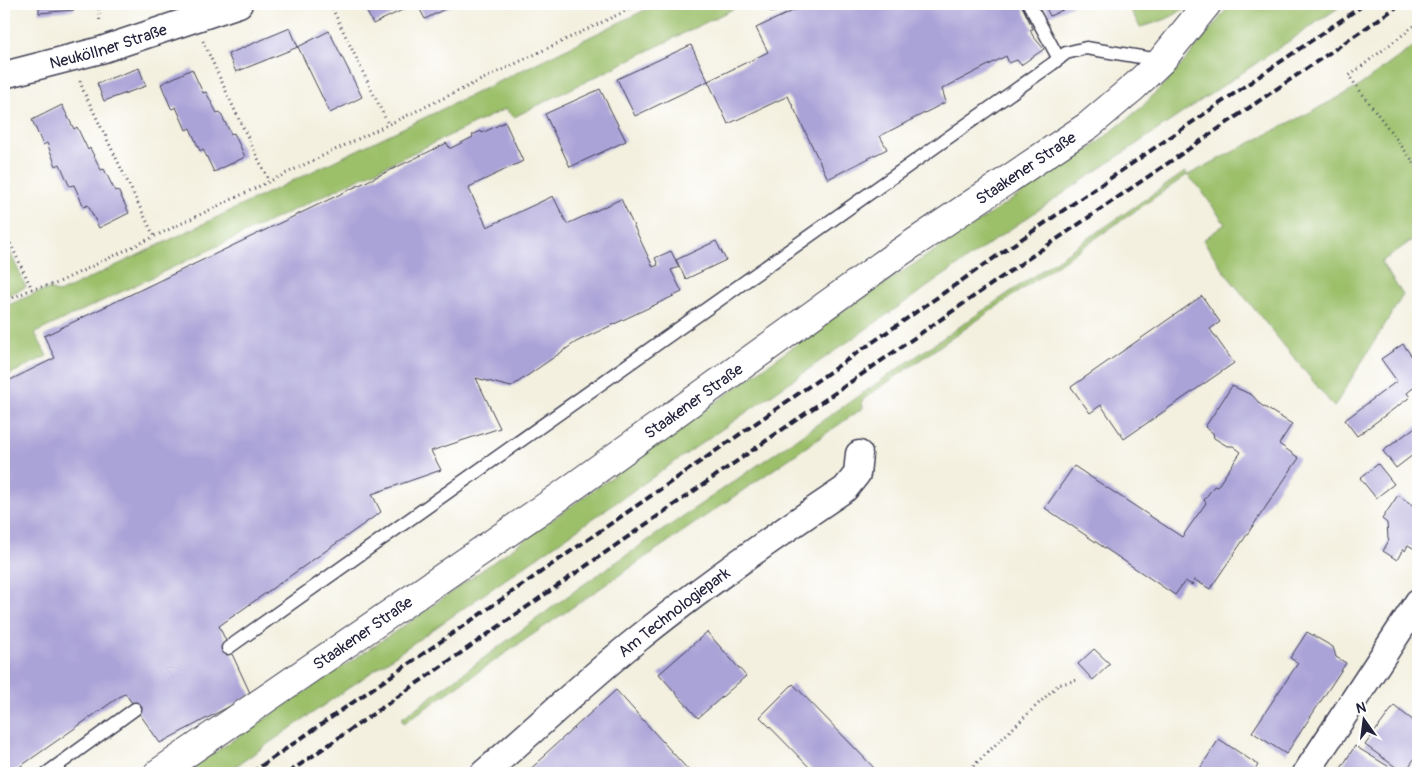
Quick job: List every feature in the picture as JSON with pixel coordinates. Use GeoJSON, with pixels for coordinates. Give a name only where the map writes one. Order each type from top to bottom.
{"type":"FeatureCollection","features":[{"type":"Feature","properties":{"kind":"street","name":"Neuköllner Straße"},"geometry":{"type":"LineString","coordinates":[[4,75],[74,58],[239,4]]}},
{"type":"Feature","properties":{"kind":"street","name":"Staakener Straße"},"geometry":{"type":"LineString","coordinates":[[158,773],[548,505],[893,257],[1089,125],[1136,86],[1161,61],[1207,4]]}},
{"type":"Feature","properties":{"kind":"street","name":"Am Technologiepark"},"geometry":{"type":"LineString","coordinates":[[484,773],[587,682],[670,614],[747,557],[845,489],[857,474],[859,454]]}},
{"type":"Feature","properties":{"kind":"street"},"geometry":{"type":"LineString","coordinates":[[1306,773],[1418,602]]}},
{"type":"Feature","properties":{"kind":"lane"},"geometry":{"type":"LineString","coordinates":[[1029,4],[1059,59]]}},
{"type":"Feature","properties":{"kind":"lane"},"geometry":{"type":"LineString","coordinates":[[228,648],[1066,53],[1086,48],[1161,61]]}},
{"type":"Feature","properties":{"kind":"lane"},"geometry":{"type":"LineString","coordinates":[[47,773],[136,708]]}},
{"type":"Feature","properties":{"kind":"path"},"geometry":{"type":"LineString","coordinates":[[330,4],[388,124]]}},
{"type":"Feature","properties":{"kind":"path"},"geometry":{"type":"LineString","coordinates":[[4,302],[32,289],[55,284],[640,4]]}},
{"type":"Feature","properties":{"kind":"path"},"geometry":{"type":"LineString","coordinates":[[194,20],[269,181]]}},
{"type":"Feature","properties":{"kind":"path"},"geometry":{"type":"LineString","coordinates":[[1418,23],[1349,76],[1418,168]]}},
{"type":"Feature","properties":{"kind":"path"},"geometry":{"type":"LineString","coordinates":[[74,58],[83,90],[154,236]]}},
{"type":"Feature","properties":{"kind":"path"},"geometry":{"type":"LineString","coordinates":[[4,230],[32,289]]}},
{"type":"Feature","properties":{"kind":"path"},"geometry":{"type":"LineString","coordinates":[[966,773],[1058,685],[1077,680]]}},
{"type":"Feature","properties":{"kind":"green space"},"geometry":{"type":"Polygon","coordinates":[[[657,4],[743,4],[514,117],[505,109],[35,333],[47,356],[4,377],[4,307],[38,292],[50,289],[59,293],[657,4]]]}},
{"type":"Feature","properties":{"kind":"green space"},"geometry":{"type":"Polygon","coordinates":[[[1142,4],[1187,4],[1172,16],[1140,27],[1131,11],[1142,4]]]}},
{"type":"Feature","properties":{"kind":"green space"},"geometry":{"type":"Polygon","coordinates":[[[1231,4],[1344,4],[1012,228],[226,773],[184,773],[414,619],[847,308],[1091,148],[1142,107],[1180,67],[1231,4]]]}},
{"type":"Feature","properties":{"kind":"green space"},"geometry":{"type":"Polygon","coordinates":[[[1418,43],[1418,236],[1381,262],[1403,295],[1334,407],[1226,274],[1203,240],[1225,224],[1199,187],[1187,175],[862,400],[863,408],[404,723],[401,719],[580,587],[1185,172],[1188,175],[1355,89],[1418,43]]]}},
{"type":"Feature","properties":{"kind":"green space"},"geometry":{"type":"Polygon","coordinates":[[[10,252],[26,287],[4,297],[4,255],[10,252]]]}},
{"type":"Feature","properties":{"kind":"building"},"geometry":{"type":"Polygon","coordinates":[[[39,4],[73,4],[74,10],[39,13],[39,4]]]}},
{"type":"Feature","properties":{"kind":"building"},"geometry":{"type":"Polygon","coordinates":[[[363,4],[415,4],[373,24],[363,4]]]}},
{"type":"Feature","properties":{"kind":"building"},"geometry":{"type":"Polygon","coordinates":[[[417,4],[450,4],[451,6],[425,19],[417,4]]]}},
{"type":"Feature","properties":{"kind":"building"},"geometry":{"type":"Polygon","coordinates":[[[808,4],[1021,4],[1033,29],[1030,30],[1033,36],[1044,49],[1021,65],[1017,60],[1009,63],[1006,56],[942,89],[946,102],[880,136],[887,149],[828,179],[788,96],[728,124],[708,81],[768,52],[756,28],[808,4]]]}},
{"type":"Feature","properties":{"kind":"building"},"geometry":{"type":"Polygon","coordinates":[[[1044,4],[1075,4],[1050,16],[1044,4]]]}},
{"type":"Feature","properties":{"kind":"building"},"geometry":{"type":"Polygon","coordinates":[[[290,28],[298,47],[236,72],[228,54],[290,28]]]}},
{"type":"Feature","properties":{"kind":"building"},"geometry":{"type":"Polygon","coordinates":[[[329,31],[362,97],[330,113],[298,47],[329,31]]]}},
{"type":"Feature","properties":{"kind":"building"},"geometry":{"type":"Polygon","coordinates":[[[691,45],[708,81],[635,116],[617,79],[691,45]]]}},
{"type":"Feature","properties":{"kind":"building"},"geometry":{"type":"Polygon","coordinates":[[[139,68],[146,86],[104,101],[97,83],[139,68]]]}},
{"type":"Feature","properties":{"kind":"building"},"geometry":{"type":"Polygon","coordinates":[[[192,69],[203,93],[206,92],[217,113],[220,112],[231,134],[234,133],[245,157],[214,172],[203,149],[200,151],[190,128],[186,130],[176,107],[171,108],[161,84],[192,69]]]}},
{"type":"Feature","properties":{"kind":"building"},"geometry":{"type":"Polygon","coordinates":[[[600,89],[626,141],[570,167],[545,114],[600,89]]]}},
{"type":"Feature","properties":{"kind":"building"},"geometry":{"type":"Polygon","coordinates":[[[62,105],[74,129],[77,127],[88,150],[90,148],[101,170],[104,169],[115,191],[118,190],[129,213],[99,228],[88,205],[84,207],[74,185],[69,185],[60,164],[56,166],[47,143],[43,145],[32,120],[62,105]]]}},
{"type":"Feature","properties":{"kind":"building"},"geometry":{"type":"Polygon","coordinates":[[[505,122],[523,161],[469,187],[487,227],[553,196],[567,224],[621,199],[653,267],[658,265],[655,258],[671,251],[679,267],[671,270],[682,292],[576,342],[511,387],[476,378],[500,428],[431,451],[441,470],[372,494],[381,512],[219,626],[251,695],[160,743],[125,693],[11,773],[4,773],[4,383],[55,358],[44,336],[447,143],[449,148],[451,148],[473,137],[472,135],[481,131],[482,133],[505,122]]]}},
{"type":"Feature","properties":{"kind":"building"},"geometry":{"type":"Polygon","coordinates":[[[716,241],[726,260],[686,279],[676,260],[716,241]]]}},
{"type":"Feature","properties":{"kind":"building"},"geometry":{"type":"Polygon","coordinates":[[[1202,296],[1220,322],[1210,329],[1234,363],[1124,439],[1101,405],[1090,413],[1071,387],[1202,296]]]}},
{"type":"Feature","properties":{"kind":"building"},"geometry":{"type":"Polygon","coordinates":[[[1403,344],[1418,365],[1418,384],[1407,393],[1410,397],[1357,436],[1345,420],[1397,381],[1381,359],[1403,344]]]}},
{"type":"Feature","properties":{"kind":"building"},"geometry":{"type":"Polygon","coordinates":[[[1232,386],[1252,395],[1261,405],[1292,424],[1279,444],[1299,458],[1210,589],[1195,580],[1192,585],[1185,581],[1175,595],[1045,508],[1074,466],[1182,537],[1206,503],[1204,500],[1214,486],[1217,487],[1241,452],[1233,446],[1227,446],[1214,438],[1213,433],[1205,427],[1232,386]]]}},
{"type":"Feature","properties":{"kind":"building"},"geometry":{"type":"Polygon","coordinates":[[[1418,425],[1418,451],[1396,468],[1383,451],[1418,425]]]}},
{"type":"Feature","properties":{"kind":"building"},"geometry":{"type":"Polygon","coordinates":[[[1378,464],[1394,484],[1376,498],[1360,478],[1378,464]]]}},
{"type":"Feature","properties":{"kind":"building"},"geometry":{"type":"Polygon","coordinates":[[[1398,495],[1418,509],[1418,551],[1408,545],[1405,551],[1403,549],[1397,560],[1383,551],[1389,540],[1387,523],[1382,519],[1398,495]]]}},
{"type":"Feature","properties":{"kind":"building"},"geometry":{"type":"Polygon","coordinates":[[[707,632],[746,676],[698,718],[659,674],[707,632]]]}},
{"type":"Feature","properties":{"kind":"building"},"geometry":{"type":"Polygon","coordinates":[[[1307,632],[1333,647],[1336,657],[1346,663],[1286,754],[1252,732],[1298,663],[1290,658],[1307,632]]]}},
{"type":"Feature","properties":{"kind":"building"},"geometry":{"type":"Polygon","coordinates":[[[1094,649],[1110,664],[1093,680],[1078,664],[1094,649]]]}},
{"type":"Feature","properties":{"kind":"building"},"geometry":{"type":"Polygon","coordinates":[[[793,684],[879,773],[815,773],[760,717],[793,684]]]}},
{"type":"Feature","properties":{"kind":"building"},"geometry":{"type":"Polygon","coordinates":[[[616,690],[691,773],[530,773],[528,771],[544,755],[616,690]]]}},
{"type":"Feature","properties":{"kind":"building"},"geometry":{"type":"Polygon","coordinates":[[[1394,706],[1418,724],[1418,754],[1404,773],[1365,745],[1394,706]]]}},
{"type":"Feature","properties":{"kind":"building"},"geometry":{"type":"Polygon","coordinates":[[[1219,739],[1258,765],[1253,773],[1197,773],[1219,739]]]}},
{"type":"Feature","properties":{"kind":"building"},"geometry":{"type":"Polygon","coordinates":[[[1355,746],[1399,773],[1338,773],[1355,746]]]}},
{"type":"Feature","properties":{"kind":"railway"},"geometry":{"type":"LineString","coordinates":[[251,773],[1020,240],[1365,4]]}},
{"type":"Feature","properties":{"kind":"railway"},"geometry":{"type":"LineString","coordinates":[[288,773],[1032,256],[1401,4]]}}]}
